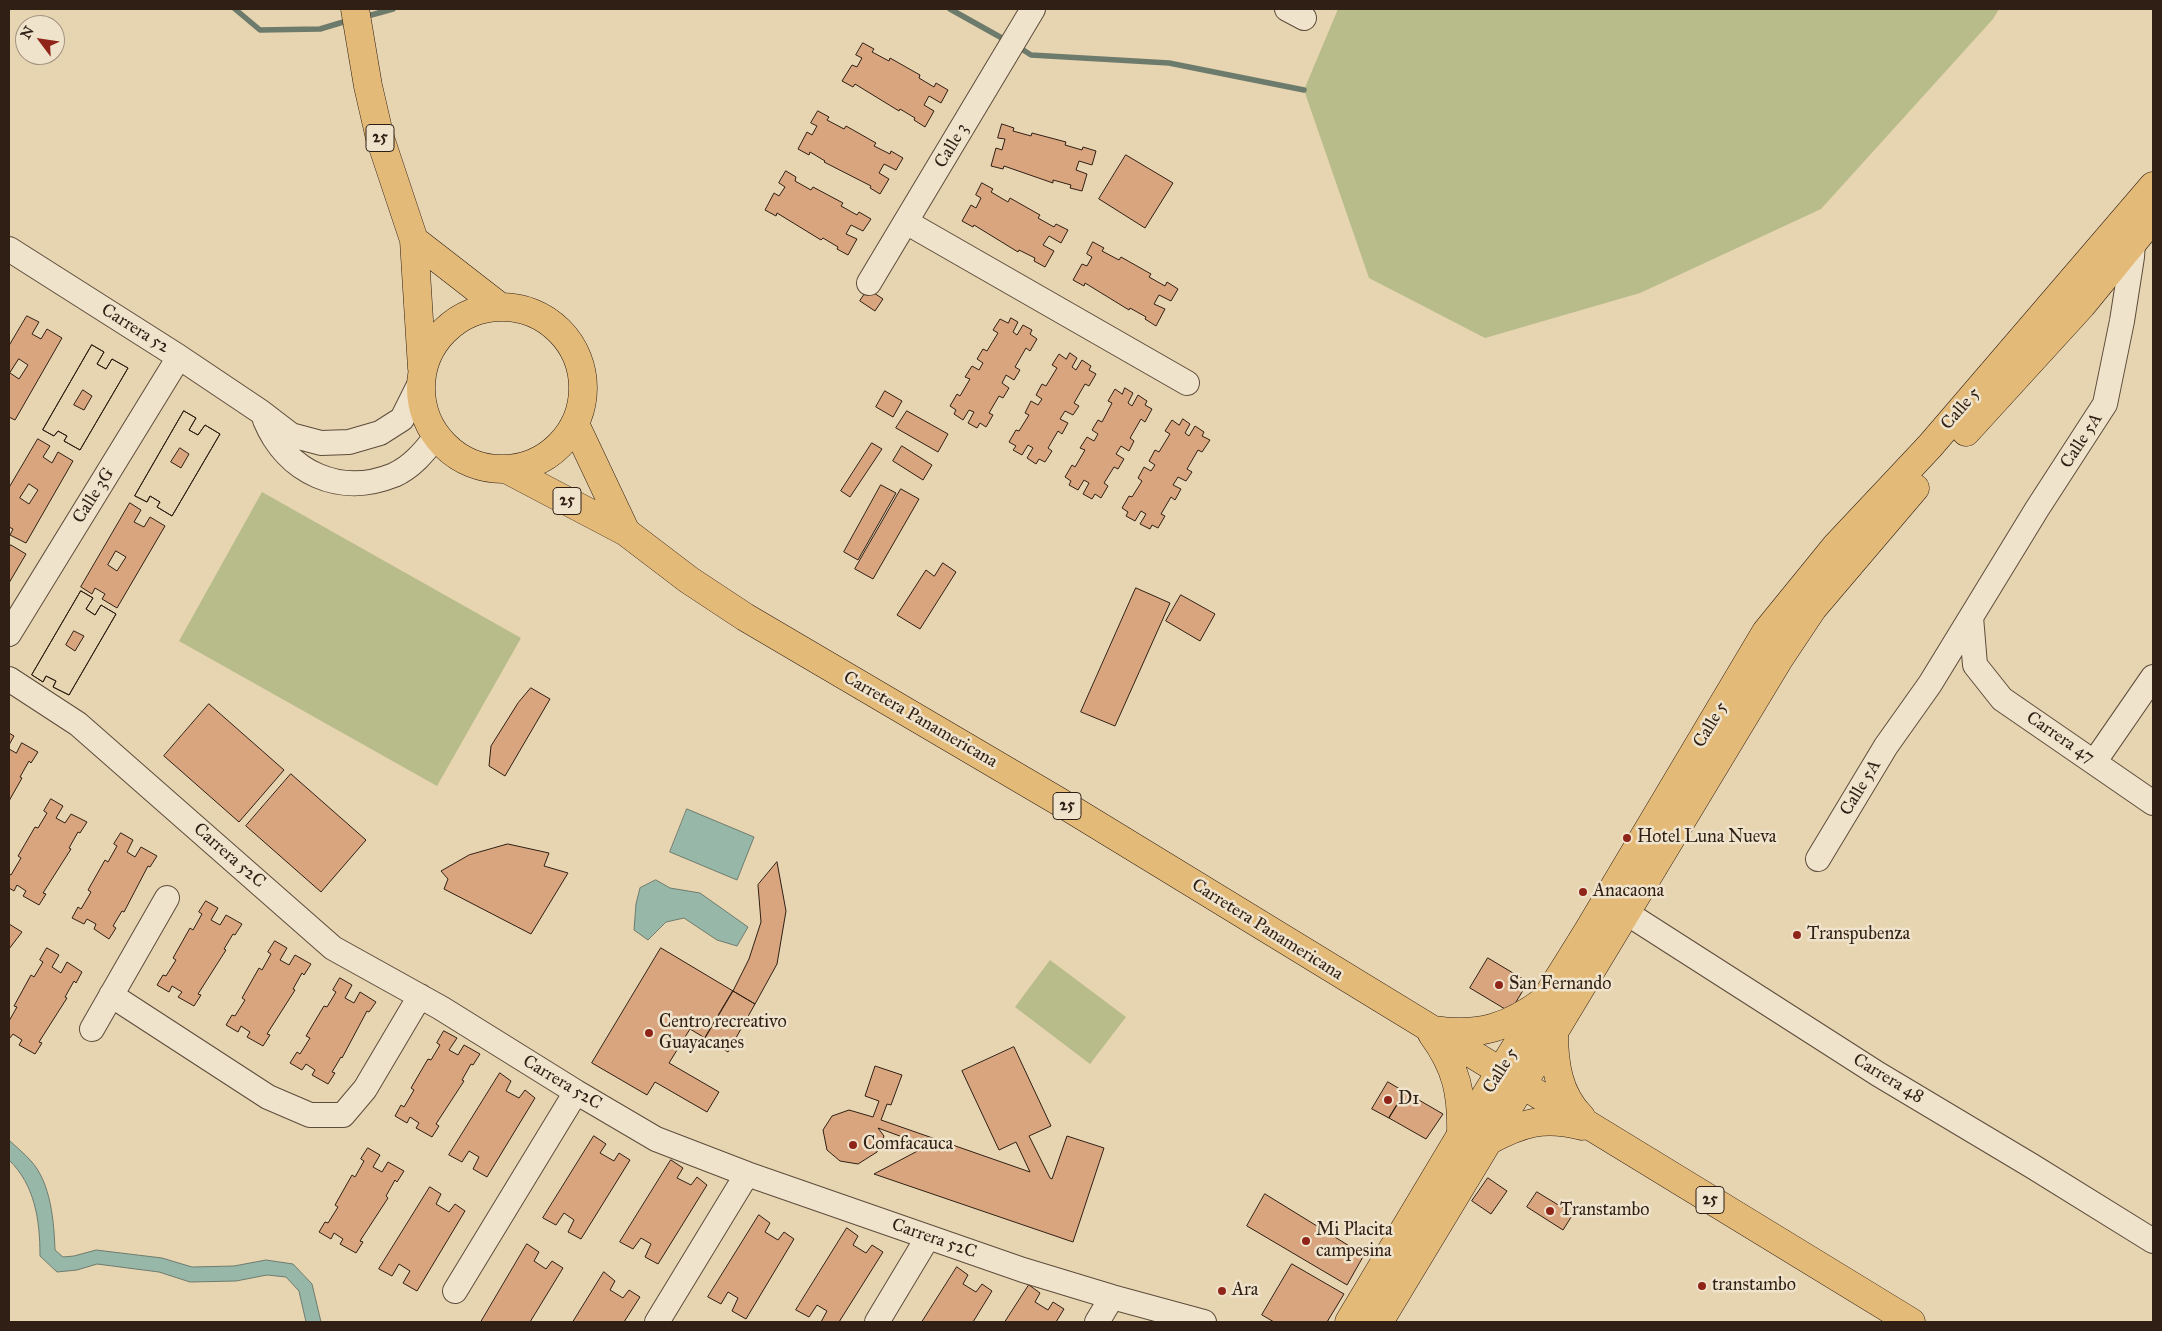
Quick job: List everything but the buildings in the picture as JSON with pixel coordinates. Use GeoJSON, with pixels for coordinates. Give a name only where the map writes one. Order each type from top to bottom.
{"type":"FeatureCollection","features":[{"type":"Feature","properties":{"kind":"main road","name":"25"},"geometry":{"type":"LineString","coordinates":[[357,21],[368,86],[380,138],[414,240],[422,375]]}},
{"type":"Feature","properties":{"kind":"main road","name":"Calle 5"},"geometry":{"type":"LineString","coordinates":[[1379,1322],[1488,1141],[1510,1079],[1545,1000],[1766,632],[1836,546],[1930,446],[2153,186]]}},
{"type":"Feature","properties":{"kind":"main road","name":"Calle 5"},"geometry":{"type":"LineString","coordinates":[[1348,1322],[1461,1135],[1554,1032],[1625,912],[1812,608],[1880,527],[2082,305],[2153,218]]}},
{"type":"Feature","properties":{"kind":"main road"},"geometry":{"type":"LineString","coordinates":[[414,240],[499,306]]}},
{"type":"Feature","properties":{"kind":"main road"},"geometry":{"type":"LineString","coordinates":[[499,306],[523,308],[545,318],[563,333],[577,354],[583,377],[583,401],[575,424],[547,456],[508,470],[481,467],[456,456],[436,437],[421,401],[422,375],[433,345],[450,325],[473,311],[499,306]]}},
{"type":"Feature","properties":{"kind":"main road","name":"Carretera Panamericana"},"geometry":{"type":"LineString","coordinates":[[575,424],[626,532]]}},
{"type":"Feature","properties":{"kind":"main road","name":"Carretera Panamericana"},"geometry":{"type":"LineString","coordinates":[[508,470],[626,532],[689,580],[745,617],[1058,801],[1428,1029],[1911,1322]]}},
{"type":"Feature","properties":{"kind":"main road"},"geometry":{"type":"LineString","coordinates":[[1428,1029],[1453,1033],[1478,1032],[1525,1015],[1545,1000]]}},
{"type":"Feature","properties":{"kind":"main road"},"geometry":{"type":"LineString","coordinates":[[1428,1029],[1445,1052],[1457,1078],[1462,1106],[1461,1135]]}},
{"type":"Feature","properties":{"kind":"main road"},"geometry":{"type":"LineString","coordinates":[[1554,1032],[1554,1059],[1560,1086],[1574,1110],[1593,1129]]}},
{"type":"Feature","properties":{"kind":"main road"},"geometry":{"type":"LineString","coordinates":[[1488,1141],[1512,1128],[1539,1122],[1566,1122],[1593,1129]]}},
{"type":"Feature","properties":{"kind":"street","name":"Calle 3"},"geometry":{"type":"LineString","coordinates":[[869,283],[1033,9]]}},
{"type":"Feature","properties":{"kind":"street"},"geometry":{"type":"LineString","coordinates":[[906,222],[1187,383]]}},
{"type":"Feature","properties":{"kind":"street","name":"Calle 5A"},"geometry":{"type":"LineString","coordinates":[[1818,859],[1886,746],[1930,684],[2037,508],[2105,404],[2122,321],[2133,242]]}},
{"type":"Feature","properties":{"kind":"street","name":"Carrera 52"},"geometry":{"type":"LineString","coordinates":[[9,249],[179,357],[261,412],[291,435],[321,443],[348,442],[380,433],[402,419],[422,375]]}},
{"type":"Feature","properties":{"kind":"street","name":"Calle 3G"},"geometry":{"type":"LineString","coordinates":[[9,634],[179,357]]}},
{"type":"Feature","properties":{"kind":"street"},"geometry":{"type":"LineString","coordinates":[[261,412],[272,438],[290,459],[313,475],[340,483],[368,483],[395,474],[418,459],[436,437]]}},
{"type":"Feature","properties":{"kind":"street","name":"Carrera 47"},"geometry":{"type":"LineString","coordinates":[[1971,617],[1975,665],[2002,699],[2153,803]]}},
{"type":"Feature","properties":{"kind":"street"},"geometry":{"type":"LineString","coordinates":[[2094,761],[2153,677]]}},
{"type":"Feature","properties":{"kind":"street","name":"Carrera 52C"},"geometry":{"type":"LineString","coordinates":[[9,679],[78,724],[333,948],[420,996],[656,1139],[747,1174],[928,1237],[1112,1297],[1204,1322]]}},
{"type":"Feature","properties":{"kind":"street"},"geometry":{"type":"LineString","coordinates":[[92,1029],[168,898]]}},
{"type":"Feature","properties":{"kind":"street","name":"Carrera 48"},"geometry":{"type":"LineString","coordinates":[[1625,912],[1878,1074],[2153,1241]]}},
{"type":"Feature","properties":{"kind":"street"},"geometry":{"type":"LineString","coordinates":[[111,995],[268,1097],[310,1115],[343,1115],[365,1089],[420,996]]}},
{"type":"Feature","properties":{"kind":"street"},"geometry":{"type":"LineString","coordinates":[[455,1290],[576,1092]]}},
{"type":"Feature","properties":{"kind":"street"},"geometry":{"type":"LineString","coordinates":[[657,1322],[747,1174]]}},
{"type":"Feature","properties":{"kind":"street"},"geometry":{"type":"LineString","coordinates":[[877,1322],[928,1237]]}},
{"type":"Feature","properties":{"kind":"street"},"geometry":{"type":"LineString","coordinates":[[1097,1322],[1112,1297]]}},
{"type":"Feature","properties":{"kind":"green space"},"geometry":{"type":"Polygon","coordinates":[[[1338,9],[1999,9],[1993,19],[1821,209],[1640,293],[1485,338],[1369,278],[1304,90],[1338,9]]]}},
{"type":"Feature","properties":{"kind":"green space"},"geometry":{"type":"Polygon","coordinates":[[[262,492],[521,638],[437,786],[179,641],[262,492]]]}},
{"type":"Feature","properties":{"kind":"green space"},"geometry":{"type":"Polygon","coordinates":[[[1050,960],[1126,1017],[1090,1064],[1015,1007],[1050,960]]]}},
{"type":"Feature","properties":{"kind":"shaded area"},"geometry":{"type":"Polygon","coordinates":[[[687,809],[754,837],[737,880],[670,852],[687,809]]]}},
{"type":"Feature","properties":{"kind":"shaded area"},"geometry":{"type":"Polygon","coordinates":[[[656,880],[670,888],[700,893],[748,927],[737,946],[717,940],[684,918],[666,922],[648,940],[634,930],[636,904],[640,888],[656,880]]]}},
{"type":"Feature","properties":{"kind":"shaded area"},"geometry":{"type":"Polygon","coordinates":[[[9,1140],[31,1161],[43,1180],[50,1203],[55,1250],[63,1257],[96,1250],[162,1258],[192,1267],[234,1266],[266,1260],[293,1264],[312,1284],[321,1322],[306,1322],[299,1291],[286,1277],[267,1275],[236,1281],[190,1282],[159,1272],[97,1264],[77,1270],[57,1272],[40,1256],[39,1229],[34,1204],[25,1180],[9,1160],[9,1140]]]}},
{"type":"Feature","properties":{"kind":"waterway"},"geometry":{"type":"LineString","coordinates":[[235,9],[260,30],[320,29],[350,20]]}},
{"type":"Feature","properties":{"kind":"waterway"},"geometry":{"type":"LineString","coordinates":[[364,17],[393,9]]}},
{"type":"Feature","properties":{"kind":"waterway"},"geometry":{"type":"LineString","coordinates":[[950,9],[1009,42]]}},
{"type":"Feature","properties":{"kind":"waterway"},"geometry":{"type":"LineString","coordinates":[[1017,46],[1031,55],[1169,63],[1304,90]]}},
{"type":"Feature","properties":{"kind":"place","name":"Hotel Luna Nueva"},"geometry":{"type":"Point","coordinates":[1627,838]}},
{"type":"Feature","properties":{"kind":"place","name":"Anacaona"},"geometry":{"type":"Point","coordinates":[1583,892]}},
{"type":"Feature","properties":{"kind":"place","name":"Transpubenza"},"geometry":{"type":"Point","coordinates":[1797,935]}},
{"type":"Feature","properties":{"kind":"place","name":"San Fernando"},"geometry":{"type":"Point","coordinates":[1499,985]}},
{"type":"Feature","properties":{"kind":"place","name":"Centro recreativo Guayacanes"},"geometry":{"type":"Point","coordinates":[649,1033]}},
{"type":"Feature","properties":{"kind":"place","name":"D1"},"geometry":{"type":"Point","coordinates":[1388,1100]}},
{"type":"Feature","properties":{"kind":"place","name":"Comfacauca"},"geometry":{"type":"Point","coordinates":[853,1145]}},
{"type":"Feature","properties":{"kind":"place","name":"Transtambo"},"geometry":{"type":"Point","coordinates":[1550,1211]}},
{"type":"Feature","properties":{"kind":"place","name":"Mi Placita campesina"},"geometry":{"type":"Point","coordinates":[1306,1241]}},
{"type":"Feature","properties":{"kind":"place","name":"transtambo"},"geometry":{"type":"Point","coordinates":[1702,1286]}},
{"type":"Feature","properties":{"kind":"place","name":"Ara"},"geometry":{"type":"Point","coordinates":[1222,1291]}}]}
